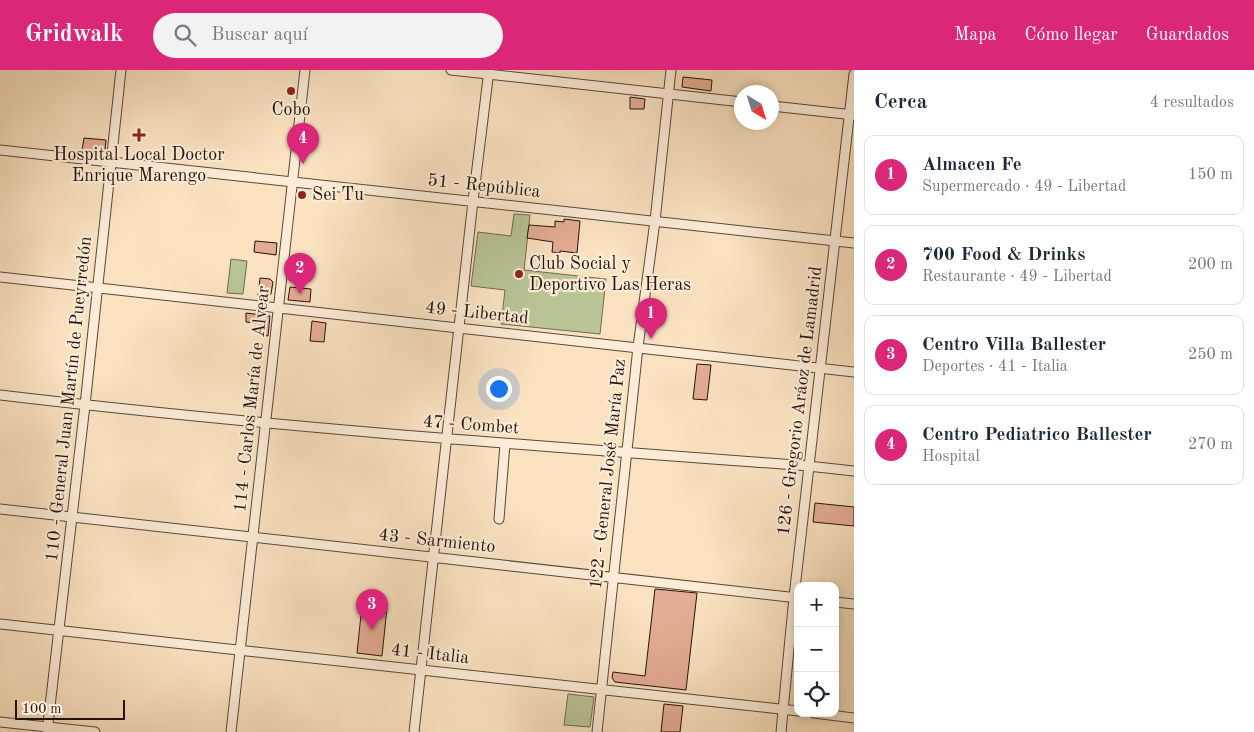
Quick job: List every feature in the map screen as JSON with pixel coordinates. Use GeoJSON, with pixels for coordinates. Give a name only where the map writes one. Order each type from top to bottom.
{"type":"FeatureCollection","features":[{"type":"Feature","properties":{"kind":"street","name":"110 - General Juan Martín de Pueyrredón"},"geometry":{"type":"LineString","coordinates":[[47,729],[85,405],[121,70]]}},
{"type":"Feature","properties":{"kind":"street","name":"114 - Carlos María de Alvear"},"geometry":{"type":"LineString","coordinates":[[231,732],[304,70]]}},
{"type":"Feature","properties":{"kind":"street"},"geometry":{"type":"LineString","coordinates":[[451,70],[488,72],[734,101]]}},
{"type":"Feature","properties":{"kind":"street","name":"122 - General José María Paz"},"geometry":{"type":"LineString","coordinates":[[597,732],[638,348],[656,221],[671,70]]}},
{"type":"Feature","properties":{"kind":"street"},"geometry":{"type":"LineString","coordinates":[[414,732],[488,72]]}},
{"type":"Feature","properties":{"kind":"street","name":"126 - Gregorio Aráoz de Lamadrid"},"geometry":{"type":"LineString","coordinates":[[797,582],[808,466],[852,115],[854,74]]}},
{"type":"Feature","properties":{"kind":"street"},"geometry":{"type":"LineString","coordinates":[[779,107],[852,115]]}},
{"type":"Feature","properties":{"kind":"street","name":"51 - República"},"geometry":{"type":"LineString","coordinates":[[0,150],[854,242]]}},
{"type":"Feature","properties":{"kind":"street","name":"49 - Libertad"},"geometry":{"type":"LineString","coordinates":[[0,277],[854,372]]}},
{"type":"Feature","properties":{"kind":"street","name":"47 - Combet"},"geometry":{"type":"LineString","coordinates":[[0,395],[266,424],[447,440],[854,471]]}},
{"type":"Feature","properties":{"kind":"street"},"geometry":{"type":"LineString","coordinates":[[499,519],[505,444]]}},
{"type":"Feature","properties":{"kind":"street","name":"43 - Sarmiento"},"geometry":{"type":"LineString","coordinates":[[0,509],[794,598]]}},
{"type":"Feature","properties":{"kind":"street"},"geometry":{"type":"LineString","coordinates":[[839,602],[854,604]]}},
{"type":"Feature","properties":{"kind":"street","name":"126 - Gregorio Aráoz de Lamadrid"},"geometry":{"type":"LineString","coordinates":[[781,732],[794,615]]}},
{"type":"Feature","properties":{"kind":"street","name":"41 - Italia"},"geometry":{"type":"LineString","coordinates":[[0,624],[794,711]]}},
{"type":"Feature","properties":{"kind":"street"},"geometry":{"type":"LineString","coordinates":[[839,716],[854,718]]}},
{"type":"Feature","properties":{"kind":"street"},"geometry":{"type":"LineString","coordinates":[[0,722],[47,729],[95,732]]}},
{"type":"Feature","properties":{"kind":"green space","name":"Club Social y Deportivo Las Heras"},"geometry":{"type":"Polygon","coordinates":[[[514,214],[530,215],[524,270],[606,279],[600,334],[501,324],[505,290],[471,286],[478,232],[511,236],[514,214]]]}},
{"type":"Feature","properties":{"kind":"green space"},"geometry":{"type":"Polygon","coordinates":[[[231,259],[247,261],[243,294],[227,293],[231,259]]]}},
{"type":"Feature","properties":{"kind":"green space"},"geometry":{"type":"Polygon","coordinates":[[[568,694],[594,697],[590,727],[564,725],[568,694]]]}},
{"type":"Feature","properties":{"kind":"building"},"geometry":{"type":"Polygon","coordinates":[[[683,77],[712,80],[711,91],[682,87],[683,77]]]}},
{"type":"Feature","properties":{"kind":"building"},"geometry":{"type":"Polygon","coordinates":[[[630,97],[645,99],[644,109],[630,109],[630,97]]]}},
{"type":"Feature","properties":{"kind":"building"},"geometry":{"type":"Polygon","coordinates":[[[84,138],[106,140],[105,150],[102,152],[82,150],[84,138]]]}},
{"type":"Feature","properties":{"kind":"building"},"geometry":{"type":"Polygon","coordinates":[[[564,219],[580,221],[577,253],[552,252],[553,242],[527,238],[529,225],[555,227],[555,221],[564,222],[564,219]]]}},
{"type":"Feature","properties":{"kind":"building"},"geometry":{"type":"Polygon","coordinates":[[[255,241],[277,243],[276,255],[254,252],[255,241]]]}},
{"type":"Feature","properties":{"kind":"building"},"geometry":{"type":"Polygon","coordinates":[[[260,278],[270,279],[273,282],[271,294],[268,297],[258,296],[260,278]]]}},
{"type":"Feature","properties":{"kind":"building"},"geometry":{"type":"Polygon","coordinates":[[[290,287],[311,289],[310,302],[288,300],[290,287]]]}},
{"type":"Feature","properties":{"kind":"building"},"geometry":{"type":"Polygon","coordinates":[[[246,313],[270,316],[268,336],[261,335],[262,324],[246,322],[246,313]]]}},
{"type":"Feature","properties":{"kind":"building"},"geometry":{"type":"Polygon","coordinates":[[[312,321],[326,323],[324,342],[310,341],[312,321]]]}},
{"type":"Feature","properties":{"kind":"building"},"geometry":{"type":"Polygon","coordinates":[[[697,364],[711,365],[707,400],[693,399],[697,364]]]}},
{"type":"Feature","properties":{"kind":"building"},"geometry":{"type":"Polygon","coordinates":[[[815,503],[854,507],[854,526],[813,522],[815,503]]]}},
{"type":"Feature","properties":{"kind":"building"},"geometry":{"type":"Polygon","coordinates":[[[655,589],[697,593],[686,690],[615,682],[612,678],[613,672],[645,676],[655,589]]]}},
{"type":"Feature","properties":{"kind":"building"},"geometry":{"type":"Polygon","coordinates":[[[362,605],[387,608],[382,656],[357,653],[362,605]]]}},
{"type":"Feature","properties":{"kind":"building"},"geometry":{"type":"Polygon","coordinates":[[[664,704],[683,706],[680,732],[661,732],[664,704]]]}},
{"type":"Feature","properties":{"kind":"place","name":"Cobo"},"geometry":{"type":"Point","coordinates":[291,91]}},
{"type":"Feature","properties":{"kind":"place","name":"Hospital Local Doctor Enrique Marengo"},"geometry":{"type":"Point","coordinates":[139,135]}},
{"type":"Feature","properties":{"kind":"place","name":"Centro Pediatrico Ballester"},"geometry":{"type":"Point","coordinates":[303,164]}},
{"type":"Feature","properties":{"kind":"place","name":"Sei Tu"},"geometry":{"type":"Point","coordinates":[302,195]}},
{"type":"Feature","properties":{"kind":"place","name":"Club Social y Deportivo Las Heras"},"geometry":{"type":"Point","coordinates":[519,274]}},
{"type":"Feature","properties":{"kind":"place","name":"700 Food & Drinks"},"geometry":{"type":"Point","coordinates":[300,294]}},
{"type":"Feature","properties":{"kind":"place","name":"Almacen Fe"},"geometry":{"type":"Point","coordinates":[651,339]}},
{"type":"Feature","properties":{"kind":"place","name":"Centro Villa Ballester"},"geometry":{"type":"Point","coordinates":[372,630]}}]}
